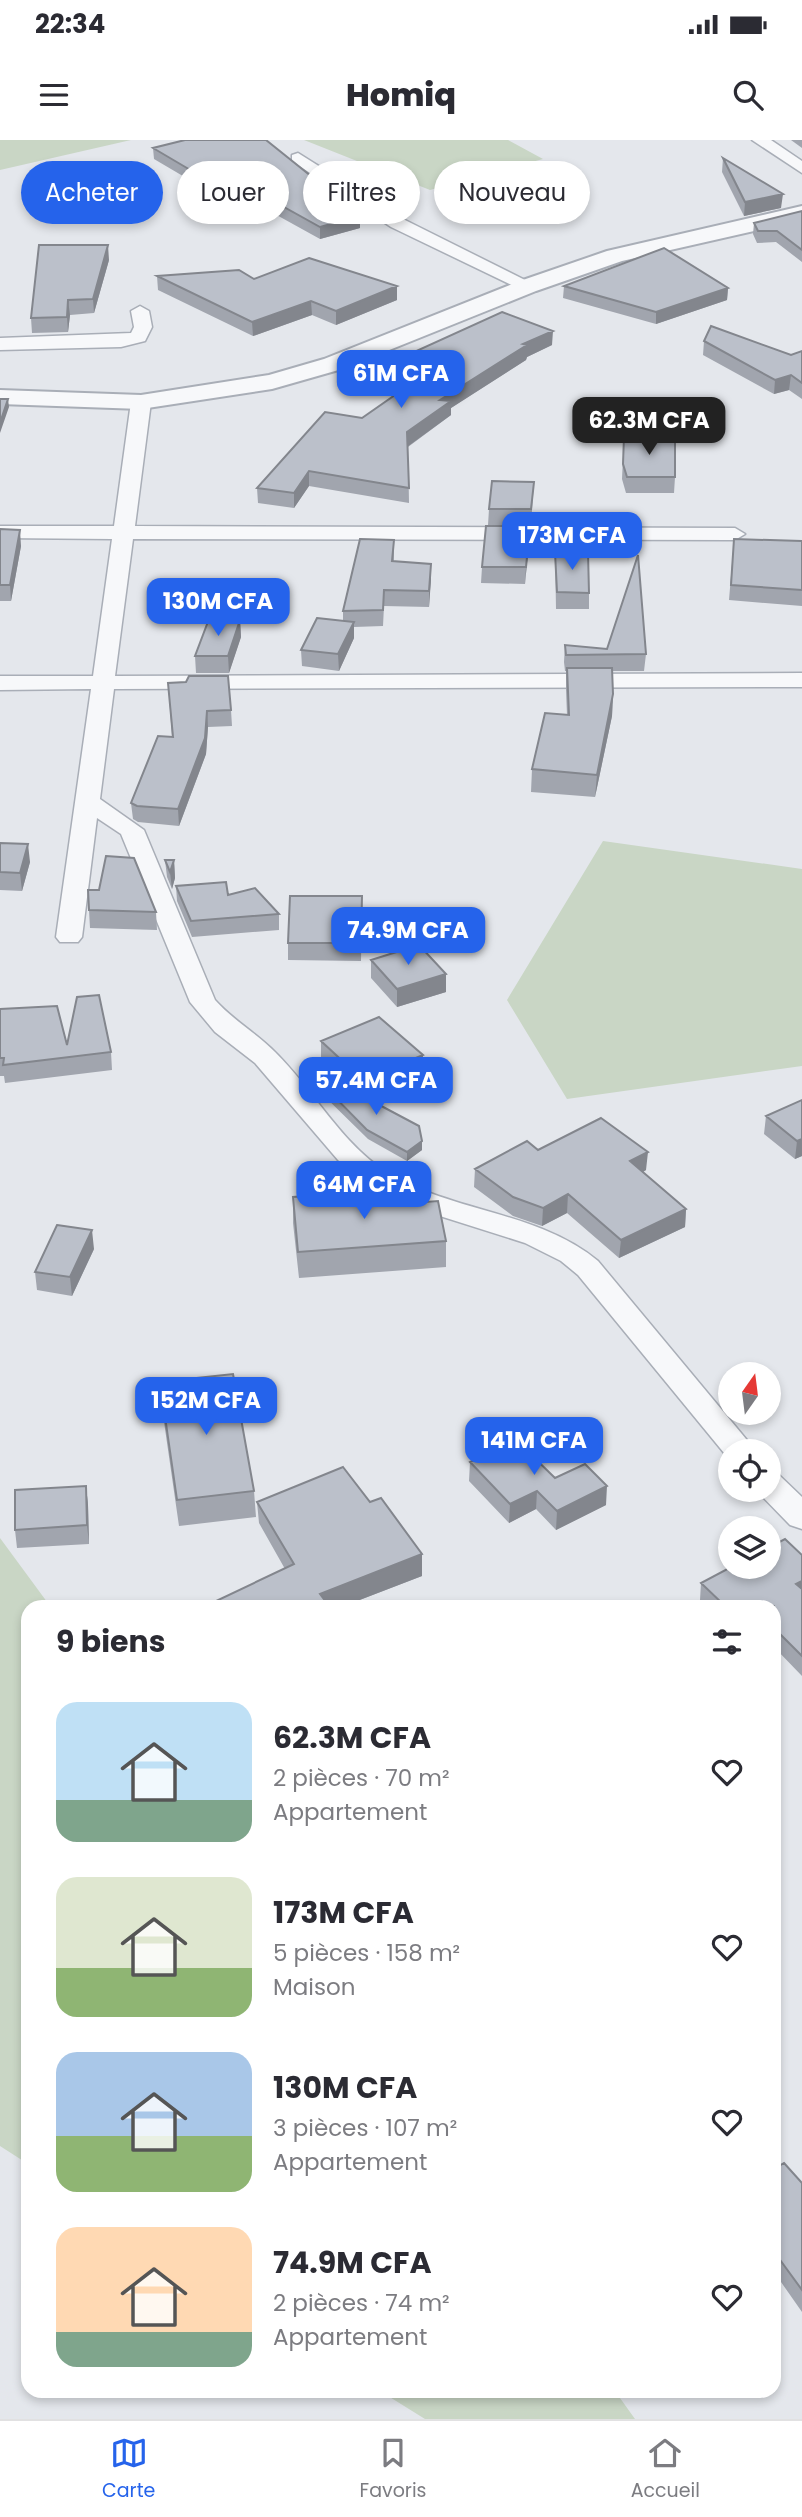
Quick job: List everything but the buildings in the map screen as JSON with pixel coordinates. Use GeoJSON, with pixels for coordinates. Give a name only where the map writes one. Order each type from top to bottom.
{"type":"FeatureCollection","features":[{"type":"Feature","properties":{"kind":"street"},"geometry":{"type":"LineString","coordinates":[[760,140],[802,167]]}},
{"type":"Feature","properties":{"kind":"street"},"geometry":{"type":"LineString","coordinates":[[298,158],[397,223],[528,286]]}},
{"type":"Feature","properties":{"kind":"street"},"geometry":{"type":"LineString","coordinates":[[0,397],[141,402],[272,382],[332,364],[528,286],[615,256],[802,213]]}},
{"type":"Feature","properties":{"kind":"street"},"geometry":{"type":"LineString","coordinates":[[0,344],[121,341],[138,337],[143,327],[140,312]]}},
{"type":"Feature","properties":{"kind":"street"},"geometry":{"type":"LineString","coordinates":[[69,937],[141,402]]}},
{"type":"Feature","properties":{"kind":"street"},"geometry":{"type":"LineString","coordinates":[[0,532],[735,534]]}},
{"type":"Feature","properties":{"kind":"street"},"geometry":{"type":"LineString","coordinates":[[0,683],[802,680]]}},
{"type":"Feature","properties":{"kind":"street"},"geometry":{"type":"LineString","coordinates":[[88,802],[131,830],[203,1002],[223,1027],[273,1065],[348,1154],[376,1179],[412,1197],[536,1236],[571,1254],[587,1268],[730,1439]]}},
{"type":"Feature","properties":{"kind":"street"},"geometry":{"type":"LineString","coordinates":[[781,1496],[802,1517]]}},
{"type":"Feature","properties":{"kind":"green space"},"geometry":{"type":"Polygon","coordinates":[[[0,140],[131,140],[39,161],[21,161],[21,165],[0,170],[0,140]]]}},
{"type":"Feature","properties":{"kind":"green space"},"geometry":{"type":"Polygon","coordinates":[[[304,140],[508,140],[543,159],[434,161],[434,189],[430,190],[420,186],[420,161],[357,161],[304,140]]]}},
{"type":"Feature","properties":{"kind":"green space"},"geometry":{"type":"Polygon","coordinates":[[[603,841],[802,869],[802,1066],[567,1099],[507,1000],[603,841]]]}},
{"type":"Feature","properties":{"kind":"green space"},"geometry":{"type":"Polygon","coordinates":[[[0,1538],[46,1600],[21,1600],[21,2160],[0,2146],[0,1538]]]}},
{"type":"Feature","properties":{"kind":"green space"},"geometry":{"type":"Polygon","coordinates":[[[391,2398],[620,2398],[635,2419],[425,2419],[391,2398]]]}}]}
